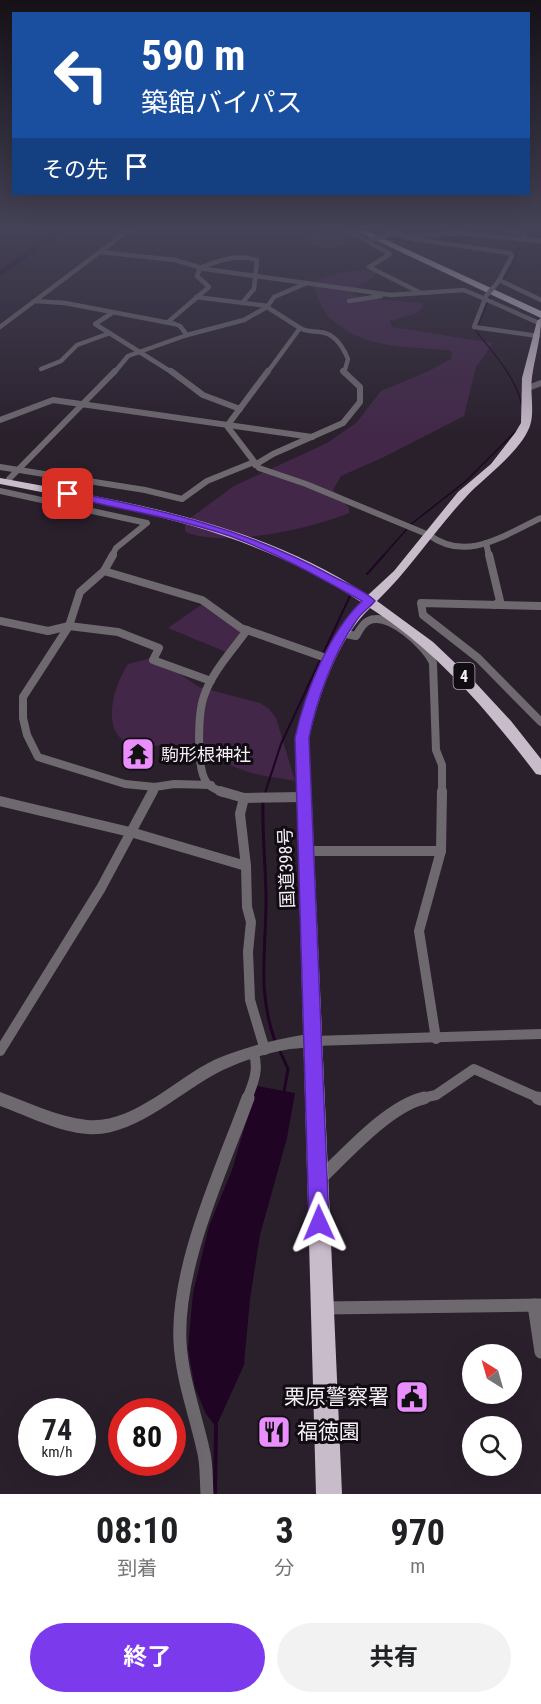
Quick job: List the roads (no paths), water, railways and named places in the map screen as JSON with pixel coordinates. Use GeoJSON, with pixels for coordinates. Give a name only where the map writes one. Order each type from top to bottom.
{"type":"FeatureCollection","features":[{"type":"Feature","properties":{"kind":"highway"},"geometry":{"type":"LineString","coordinates":[[498,300],[540,319]]}},
{"type":"Feature","properties":{"kind":"highway"},"geometry":{"type":"LineString","coordinates":[[501,300],[540,319]]}},
{"type":"Feature","properties":{"kind":"highway"},"geometry":{"type":"LineString","coordinates":[[503,300],[540,319]]}},
{"type":"Feature","properties":{"kind":"highway"},"geometry":{"type":"LineString","coordinates":[[514,300],[540,319]]}},
{"type":"Feature","properties":{"kind":"highway","name":"国道398号"},"geometry":{"type":"LineString","coordinates":[[329,1494],[302,738],[322,657],[352,617],[398,574],[462,494],[495,466],[520,434],[526,423],[534,385],[527,378],[540,319]]}},
{"type":"Feature","properties":{"kind":"highway","name":"4"},"geometry":{"type":"LineString","coordinates":[[2,485],[139,508],[213,527],[290,557],[369,601],[411,630],[459,671],[503,719],[541,770]]}},
{"type":"Feature","properties":{"kind":"street"},"geometry":{"type":"LineString","coordinates":[[168,322],[193,300]]}},
{"type":"Feature","properties":{"kind":"street"},"geometry":{"type":"LineString","coordinates":[[0,467],[145,490],[182,499],[207,482],[255,464],[331,429],[349,418],[360,402],[360,387],[345,375],[343,370],[348,359],[344,346],[325,332],[305,332],[267,307],[217,300]]}},
{"type":"Feature","properties":{"kind":"street"},"geometry":{"type":"LineString","coordinates":[[242,303],[245,300]]}},
{"type":"Feature","properties":{"kind":"street"},"geometry":{"type":"LineString","coordinates":[[2,485],[106,382],[123,360],[138,351],[187,335],[232,324],[267,307],[272,300]]}},
{"type":"Feature","properties":{"kind":"street"},"geometry":{"type":"LineString","coordinates":[[349,301],[356,300]]}},
{"type":"Feature","properties":{"kind":"street"},"geometry":{"type":"LineString","coordinates":[[487,300],[477,318],[476,327],[483,328],[540,319]]}},
{"type":"Feature","properties":{"kind":"street"},"geometry":{"type":"LineString","coordinates":[[489,300],[540,319]]}},
{"type":"Feature","properties":{"kind":"street"},"geometry":{"type":"LineString","coordinates":[[0,327],[35,301],[65,303],[168,322],[180,326],[187,335]]}},
{"type":"Feature","properties":{"kind":"street"},"geometry":{"type":"LineString","coordinates":[[112,313],[95,324],[168,369],[203,395],[240,410]]}},
{"type":"Feature","properties":{"kind":"street"},"geometry":{"type":"LineString","coordinates":[[227,426],[300,328]]}},
{"type":"Feature","properties":{"kind":"street"},"geometry":{"type":"LineString","coordinates":[[41,369],[61,361],[77,345],[110,333]]}},
{"type":"Feature","properties":{"kind":"street"},"geometry":{"type":"LineString","coordinates":[[0,420],[52,400],[312,437]]}},
{"type":"Feature","properties":{"kind":"street"},"geometry":{"type":"LineString","coordinates":[[0,415],[9,416]]}},
{"type":"Feature","properties":{"kind":"street"},"geometry":{"type":"LineString","coordinates":[[227,426],[255,464],[429,535],[436,542],[455,548],[466,549],[486,543],[541,518]]}},
{"type":"Feature","properties":{"kind":"street"},"geometry":{"type":"LineString","coordinates":[[2,485],[147,523],[116,548],[104,571],[80,592],[69,626],[23,697],[23,718],[38,757],[87,776],[155,787],[174,784],[194,788],[211,786]]}},
{"type":"Feature","properties":{"kind":"street"},"geometry":{"type":"LineString","coordinates":[[486,543],[500,601],[495,605]]}},
{"type":"Feature","properties":{"kind":"street"},"geometry":{"type":"LineString","coordinates":[[104,571],[202,600],[247,630],[322,657]]}},
{"type":"Feature","properties":{"kind":"street"},"geometry":{"type":"LineString","coordinates":[[541,606],[421,603],[423,615],[478,658],[541,722]]}},
{"type":"Feature","properties":{"kind":"street"},"geometry":{"type":"LineString","coordinates":[[341,633],[356,636],[369,620],[378,618],[388,621],[430,656],[433,663],[436,750],[442,765],[441,851],[420,931],[436,1039]]}},
{"type":"Feature","properties":{"kind":"street"},"geometry":{"type":"LineString","coordinates":[[0,621],[48,631],[69,626],[118,632],[159,648],[153,660],[212,681]]}},
{"type":"Feature","properties":{"kind":"street"},"geometry":{"type":"LineString","coordinates":[[247,630],[203,698],[202,773],[205,781],[227,795],[244,798],[303,797]]}},
{"type":"Feature","properties":{"kind":"street"},"geometry":{"type":"LineString","coordinates":[[0,1051],[26,1004],[134,833],[155,787]]}},
{"type":"Feature","properties":{"kind":"street"},"geometry":{"type":"LineString","coordinates":[[207,1494],[204,1451],[187,1392],[180,1341],[183,1298],[193,1251],[256,1076],[257,1064],[263,1050],[250,1000],[248,952],[251,922],[247,907],[246,866],[240,814],[244,798]]}},
{"type":"Feature","properties":{"kind":"street"},"geometry":{"type":"LineString","coordinates":[[0,801],[134,833],[246,866]]}},
{"type":"Feature","properties":{"kind":"street"},"geometry":{"type":"LineString","coordinates":[[305,851],[441,851]]}},
{"type":"Feature","properties":{"kind":"street"},"geometry":{"type":"LineString","coordinates":[[0,1099],[89,1128],[114,1123],[137,1114],[214,1067],[291,1042],[541,1034]]}},
{"type":"Feature","properties":{"kind":"street"},"geometry":{"type":"LineString","coordinates":[[318,1180],[370,1130],[391,1115],[418,1099],[435,1095],[474,1069],[541,1099]]}},
{"type":"Feature","properties":{"kind":"street"},"geometry":{"type":"LineString","coordinates":[[321,1308],[538,1305],[541,1352]]}},
{"type":"Feature","properties":{"kind":"waterway"},"geometry":{"type":"LineString","coordinates":[[489,300],[476,331],[510,376],[522,406]]}},
{"type":"Feature","properties":{"kind":"waterway"},"geometry":{"type":"LineString","coordinates":[[410,525],[466,481],[516,431]]}},
{"type":"Feature","properties":{"kind":"waterway"},"geometry":{"type":"LineString","coordinates":[[383,556],[407,529]]}},
{"type":"Feature","properties":{"kind":"waterway"},"geometry":{"type":"LineString","coordinates":[[367,574],[384,555]]}},
{"type":"Feature","properties":{"kind":"waterway"},"geometry":{"type":"LineString","coordinates":[[265,793],[281,744],[350,596]]}},
{"type":"Feature","properties":{"kind":"waterway"},"geometry":{"type":"LineString","coordinates":[[263,803],[266,900],[264,988],[269,1023],[275,1041]]}},
{"type":"Feature","properties":{"kind":"waterway"},"geometry":{"type":"LineString","coordinates":[[279,1049],[288,1069],[284,1092]]}},
{"type":"Feature","properties":{"kind":"waterway"},"geometry":{"type":"LineString","coordinates":[[215,1494],[216,1425]]}},
{"type":"Feature","properties":{"kind":"place","name":"駒形根神社"},"geometry":{"type":"Point","coordinates":[138,754]}},
{"type":"Feature","properties":{"kind":"place","name":"栗原警察署"},"geometry":{"type":"Point","coordinates":[412,1397]}},
{"type":"Feature","properties":{"kind":"place","name":"福徳園"},"geometry":{"type":"Point","coordinates":[274,1432]}}]}
